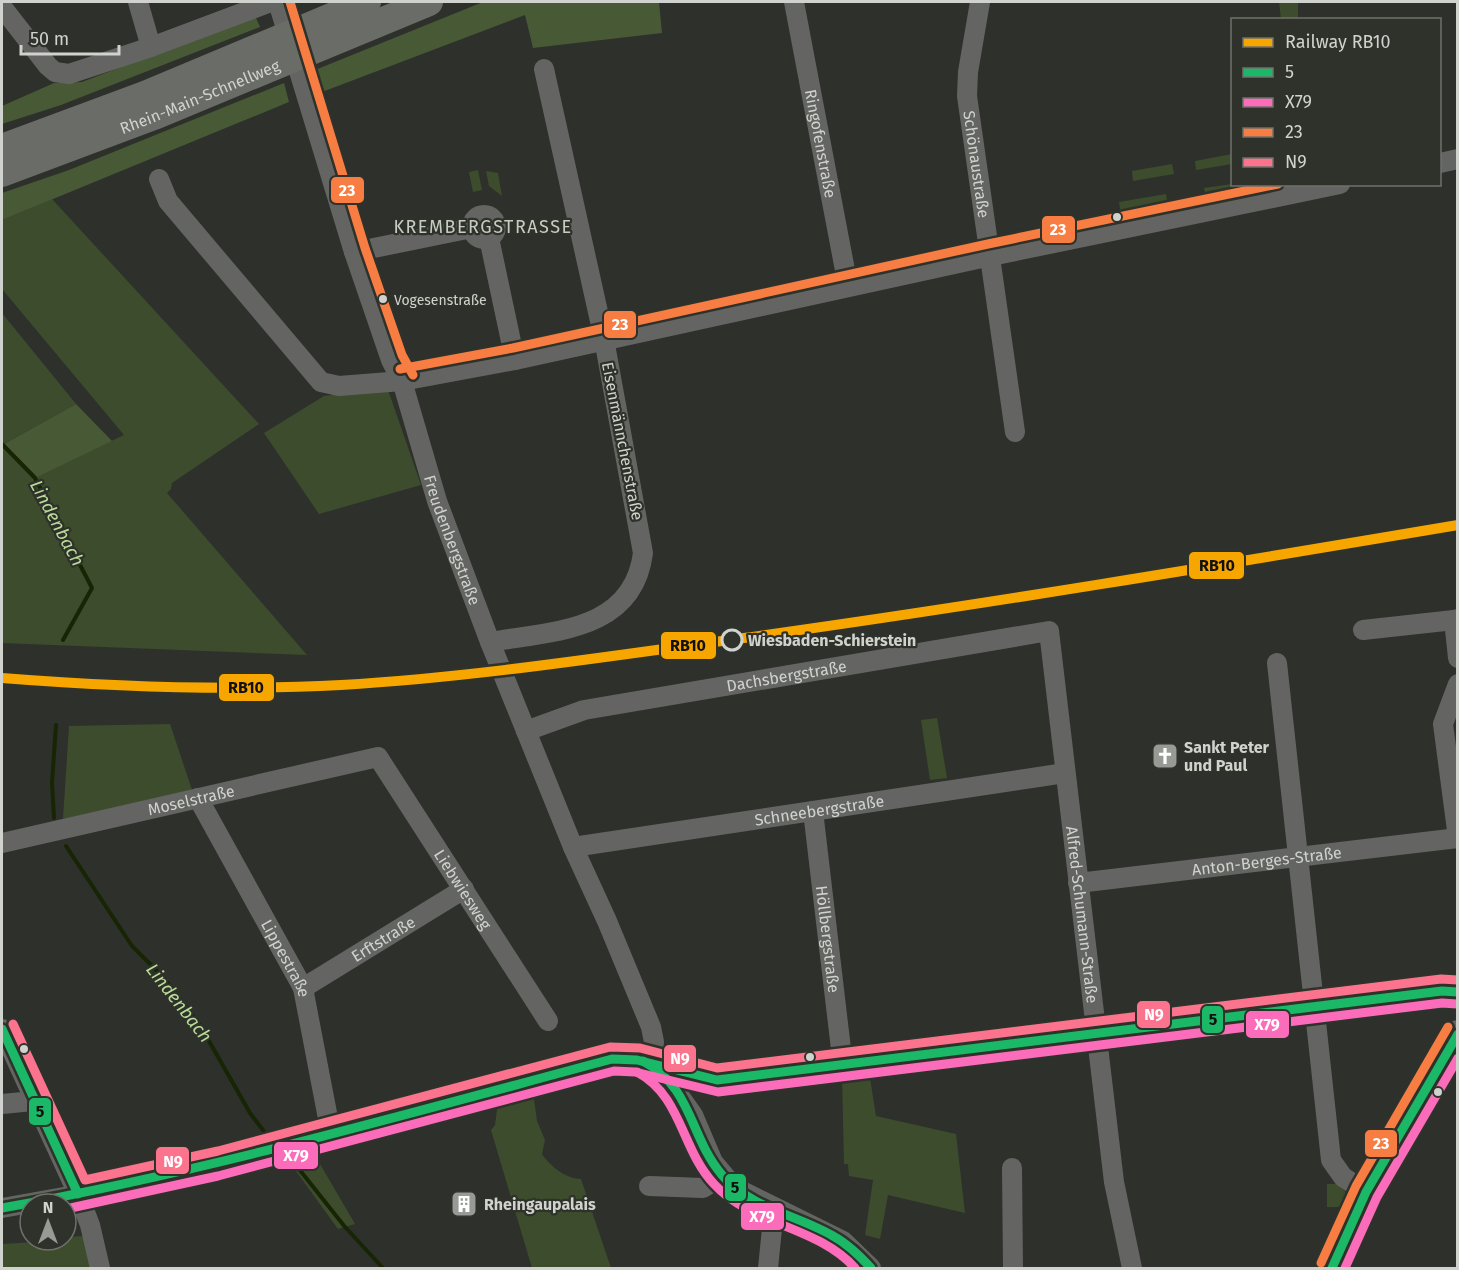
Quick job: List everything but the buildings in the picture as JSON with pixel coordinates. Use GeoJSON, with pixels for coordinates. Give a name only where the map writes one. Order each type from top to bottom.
{"type":"FeatureCollection","features":[{"type":"Feature","properties":{"kind":"highway","name":"Rhein-Main-Schnellweg"},"geometry":{"type":"LineString","coordinates":[[2,148],[146,95],[367,2]]}},
{"type":"Feature","properties":{"kind":"highway","name":"Rhein-Main-Schnellweg"},"geometry":{"type":"LineString","coordinates":[[2,173],[154,116],[429,2]]}},
{"type":"Feature","properties":{"kind":"main road"},"geometry":{"type":"LineString","coordinates":[[1332,1269],[1366,1192],[1458,1033]]}},
{"type":"Feature","properties":{"kind":"main road"},"geometry":{"type":"LineString","coordinates":[[1342,1244],[1345,1269]]}},
{"type":"Feature","properties":{"kind":"street"},"geometry":{"type":"LineString","coordinates":[[138,2],[151,47]]}},
{"type":"Feature","properties":{"kind":"street","name":"Ringofenstraße"},"geometry":{"type":"LineString","coordinates":[[794,2],[848,286]]}},
{"type":"Feature","properties":{"kind":"street","name":"Schönaustraße"},"geometry":{"type":"LineString","coordinates":[[980,2],[968,72],[968,96],[1015,432]]}},
{"type":"Feature","properties":{"kind":"street"},"geometry":{"type":"LineString","coordinates":[[2,7],[33,49],[48,66],[61,74],[77,73],[277,4]]}},
{"type":"Feature","properties":{"kind":"street","name":"Freudenbergstraße"},"geometry":{"type":"LineString","coordinates":[[277,4],[354,252],[391,360],[402,381],[437,501],[490,642],[573,847],[651,1027],[654,1042],[652,1065]]}},
{"type":"Feature","properties":{"kind":"street","name":"Eisenmännchenstraße"},"geometry":{"type":"LineString","coordinates":[[490,642],[574,627],[609,613],[625,599],[642,565],[641,535],[604,339],[544,69]]}},
{"type":"Feature","properties":{"kind":"street"},"geometry":{"type":"LineString","coordinates":[[1441,163],[1458,159]]}},
{"type":"Feature","properties":{"kind":"street"},"geometry":{"type":"LineString","coordinates":[[159,180],[168,201],[321,382],[339,386],[402,381],[515,360],[848,286],[1330,186]]}},
{"type":"Feature","properties":{"kind":"street"},"geometry":{"type":"LineString","coordinates":[[354,252],[472,228],[478,237],[489,238],[515,360]]}},
{"type":"Feature","properties":{"kind":"street"},"geometry":{"type":"LineString","coordinates":[[1363,630],[1456,619],[1458,658]]}},
{"type":"Feature","properties":{"kind":"street","name":"Dachsbergstraße"},"geometry":{"type":"LineString","coordinates":[[526,731],[584,710],[1049,631]]}},
{"type":"Feature","properties":{"kind":"street","name":"Alfred-Schumann-Straße"},"geometry":{"type":"LineString","coordinates":[[1049,631],[1114,1182],[1132,1269]]}},
{"type":"Feature","properties":{"kind":"street"},"geometry":{"type":"LineString","coordinates":[[1277,663],[1331,1160],[1342,1177],[1366,1192]]}},
{"type":"Feature","properties":{"kind":"street"},"geometry":{"type":"LineString","coordinates":[[1458,684],[1443,724],[1458,838]]}},
{"type":"Feature","properties":{"kind":"street","name":"Moselstraße"},"geometry":{"type":"LineString","coordinates":[[2,843],[378,757]]}},
{"type":"Feature","properties":{"kind":"street","name":"Liebwiesweg"},"geometry":{"type":"LineString","coordinates":[[378,757],[548,1021]]}},
{"type":"Feature","properties":{"kind":"street","name":"Schneebergstraße"},"geometry":{"type":"LineString","coordinates":[[573,847],[1065,773]]}},
{"type":"Feature","properties":{"kind":"street","name":"Lippestraße"},"geometry":{"type":"LineString","coordinates":[[198,798],[303,988],[331,1134]]}},
{"type":"Feature","properties":{"kind":"street","name":"Höllbergstraße"},"geometry":{"type":"LineString","coordinates":[[813,811],[843,1066]]}},
{"type":"Feature","properties":{"kind":"street","name":"Anton-Berges-Straße"},"geometry":{"type":"LineString","coordinates":[[1078,883],[1458,838]]}},
{"type":"Feature","properties":{"kind":"street","name":"Erftstraße"},"geometry":{"type":"LineString","coordinates":[[303,988],[464,889]]}},
{"type":"Feature","properties":{"kind":"street"},"geometry":{"type":"LineString","coordinates":[[100,1269],[90,1225],[78,1194],[175,1174],[606,1060],[629,1059],[690,1077],[717,1080],[1315,1007],[1458,992]]}},
{"type":"Feature","properties":{"kind":"street"},"geometry":{"type":"LineString","coordinates":[[2,1029],[33,1101],[77,1192]]}},
{"type":"Feature","properties":{"kind":"street"},"geometry":{"type":"LineString","coordinates":[[652,1065],[671,1084],[693,1116],[713,1162],[736,1189],[843,1241],[871,1269]]}},
{"type":"Feature","properties":{"kind":"street"},"geometry":{"type":"LineString","coordinates":[[693,1116],[699,1097],[717,1080]]}},
{"type":"Feature","properties":{"kind":"street"},"geometry":{"type":"LineString","coordinates":[[2,1104],[33,1101]]}},
{"type":"Feature","properties":{"kind":"street"},"geometry":{"type":"LineString","coordinates":[[1012,1168],[1013,1269]]}},
{"type":"Feature","properties":{"kind":"street"},"geometry":{"type":"LineString","coordinates":[[649,1186],[703,1188],[723,1176]]}},
{"type":"Feature","properties":{"kind":"street"},"geometry":{"type":"LineString","coordinates":[[2,1208],[18,1205]]}},
{"type":"Feature","properties":{"kind":"street"},"geometry":{"type":"LineString","coordinates":[[768,1269],[774,1209]]}},
{"type":"Feature","properties":{"kind":"green space"},"geometry":{"type":"Polygon","coordinates":[[[483,2],[659,2],[662,33],[533,48],[525,15],[322,92],[315,70],[483,2]]]}},
{"type":"Feature","properties":{"kind":"green space"},"geometry":{"type":"Polygon","coordinates":[[[1279,2],[1298,2],[1298,18],[1281,18],[1279,2]]]}},
{"type":"Feature","properties":{"kind":"green space"},"geometry":{"type":"Polygon","coordinates":[[[249,18],[256,18],[260,27],[61,105],[2,124],[2,106],[54,83],[82,82],[249,18]]]}},
{"type":"Feature","properties":{"kind":"green space"},"geometry":{"type":"Polygon","coordinates":[[[284,83],[289,102],[2,220],[2,193],[69,170],[284,83]]]}},
{"type":"Feature","properties":{"kind":"green space"},"geometry":{"type":"Polygon","coordinates":[[[1231,154],[1231,164],[1196,170],[1195,161],[1231,154]]]}},
{"type":"Feature","properties":{"kind":"green space"},"geometry":{"type":"Polygon","coordinates":[[[1172,164],[1174,174],[1133,181],[1132,171],[1172,164]]]}},
{"type":"Feature","properties":{"kind":"green space"},"geometry":{"type":"Polygon","coordinates":[[[478,170],[482,190],[473,192],[469,172],[478,170]]]}},
{"type":"Feature","properties":{"kind":"green space"},"geometry":{"type":"Polygon","coordinates":[[[486,171],[498,173],[502,196],[489,186],[486,171]]]}},
{"type":"Feature","properties":{"kind":"green space"},"geometry":{"type":"Polygon","coordinates":[[[1231,184],[1231,186],[1251,186],[1253,190],[1206,199],[1204,188],[1231,184]]]}},
{"type":"Feature","properties":{"kind":"green space"},"geometry":{"type":"Polygon","coordinates":[[[1166,194],[1168,207],[1121,215],[1119,202],[1166,194]]]}},
{"type":"Feature","properties":{"kind":"green space"},"geometry":{"type":"Polygon","coordinates":[[[1200,194],[1201,200],[1177,204],[1176,198],[1200,194]]]}},
{"type":"Feature","properties":{"kind":"green space"},"geometry":{"type":"Polygon","coordinates":[[[52,199],[259,424],[172,483],[167,493],[307,655],[2,643],[2,445],[33,478],[124,435],[2,289],[2,220],[52,199]]]}},
{"type":"Feature","properties":{"kind":"green space"},"geometry":{"type":"Polygon","coordinates":[[[2,313],[76,404],[2,445],[2,313]]]}},
{"type":"Feature","properties":{"kind":"green space"},"geometry":{"type":"Polygon","coordinates":[[[387,387],[421,485],[319,514],[264,433],[324,396],[387,387]]]}},
{"type":"Feature","properties":{"kind":"green space"},"geometry":{"type":"Polygon","coordinates":[[[76,404],[112,441],[37,477],[4,444],[76,404]]]}},
{"type":"Feature","properties":{"kind":"green space"},"geometry":{"type":"Polygon","coordinates":[[[937,718],[947,778],[930,780],[921,720],[937,718]]]}},
{"type":"Feature","properties":{"kind":"green space"},"geometry":{"type":"Polygon","coordinates":[[[170,724],[192,790],[63,819],[69,726],[170,724]]]}},
{"type":"Feature","properties":{"kind":"green space"},"geometry":{"type":"Polygon","coordinates":[[[869,1072],[876,1116],[956,1134],[965,1213],[888,1195],[880,1239],[865,1235],[873,1180],[849,1176],[848,1164],[844,1164],[842,1076],[869,1072]]]}},
{"type":"Feature","properties":{"kind":"green space"},"geometry":{"type":"Polygon","coordinates":[[[533,1092],[537,1121],[545,1140],[542,1154],[559,1171],[570,1177],[581,1179],[611,1268],[532,1268],[491,1130],[495,1125],[498,1102],[533,1092]]]}},
{"type":"Feature","properties":{"kind":"green space"},"geometry":{"type":"Polygon","coordinates":[[[313,1152],[355,1224],[338,1229],[288,1160],[313,1152]]]}},
{"type":"Feature","properties":{"kind":"green space"},"geometry":{"type":"Polygon","coordinates":[[[1327,1184],[1337,1184],[1345,1191],[1347,1200],[1344,1207],[1327,1207],[1327,1184]]]}},
{"type":"Feature","properties":{"kind":"green space"},"geometry":{"type":"Polygon","coordinates":[[[78,1236],[84,1236],[91,1268],[2,1268],[2,1244],[18,1243],[18,1252],[78,1252],[78,1236]]]}},
{"type":"Feature","properties":{"kind":"waterway","name":"Lindenbach"},"geometry":{"type":"LineString","coordinates":[[2,444],[35,478],[92,588],[63,640]]}},
{"type":"Feature","properties":{"kind":"waterway","name":"Lindenbach"},"geometry":{"type":"LineString","coordinates":[[54,818],[52,783],[56,725]]}},
{"type":"Feature","properties":{"kind":"waterway","name":"Lindenbach"},"geometry":{"type":"LineString","coordinates":[[66,846],[132,946],[163,977],[201,1027],[250,1113],[266,1134]]}},
{"type":"Feature","properties":{"kind":"waterway","name":"Lindenbach"},"geometry":{"type":"LineString","coordinates":[[291,1159],[345,1227],[383,1268]]}},
{"type":"Feature","properties":{"kind":"rail line","name":"RB10"},"geometry":{"type":"LineString","coordinates":[[2,678],[129,686],[256,688],[341,685],[442,677],[593,659],[922,612],[1458,525]]}},
{"type":"Feature","properties":{"kind":"transit line","name":"23"},"geometry":{"type":"LineString","coordinates":[[290,2],[365,248],[402,355],[413,375]]}},
{"type":"Feature","properties":{"kind":"transit line","name":"23"},"geometry":{"type":"LineString","coordinates":[[400,369],[513,348],[988,244],[1268,186]]}},
{"type":"Feature","properties":{"kind":"transit line","name":"N9"},"geometry":{"type":"LineString","coordinates":[[13,1024],[85,1180],[218,1151],[610,1047],[640,1048],[717,1068],[1441,979],[1458,980]]}},
{"type":"Feature","properties":{"kind":"transit line","name":"5"},"geometry":{"type":"LineString","coordinates":[[2,1208],[232,1159],[612,1059],[637,1060],[717,1080],[1442,991],[1458,992]]}},
{"type":"Feature","properties":{"kind":"transit line","name":"X79"},"geometry":{"type":"LineString","coordinates":[[78,1206],[218,1176],[614,1071],[635,1072],[718,1092],[1442,1003],[1457,1004]]}},
{"type":"Feature","properties":{"kind":"transit line","name":"23"},"geometry":{"type":"LineString","coordinates":[[1321,1263],[1356,1186],[1448,1027]]}},
{"type":"Feature","properties":{"kind":"transit line","name":"5"},"geometry":{"type":"LineString","coordinates":[[2,1029],[77,1192]]}},
{"type":"Feature","properties":{"kind":"transit line","name":"5"},"geometry":{"type":"LineString","coordinates":[[1332,1268],[1366,1192],[1458,1034]]}},
{"type":"Feature","properties":{"kind":"transit line","name":"X79"},"geometry":{"type":"LineString","coordinates":[[1345,1268],[1377,1197],[1458,1058]]}},
{"type":"Feature","properties":{"kind":"transit line","name":"5"},"geometry":{"type":"LineString","coordinates":[[643,1061],[672,1085],[711,1160],[733,1186],[746,1196],[838,1239],[871,1268]]}},
{"type":"Feature","properties":{"kind":"transit line","name":"X79"},"geometry":{"type":"LineString","coordinates":[[637,1072],[652,1082],[663,1095],[703,1170],[729,1198],[747,1209],[823,1243],[855,1268]]}},
{"type":"Feature","properties":{"kind":"place","name":"Vogesenstraße"},"geometry":{"type":"Point","coordinates":[383,299]}},
{"type":"Feature","properties":{"kind":"place","name":"Wiesbaden-Schierstein"},"geometry":{"type":"Point","coordinates":[732,640]}},
{"type":"Feature","properties":{"kind":"place","name":"Sankt Peter und Paul"},"geometry":{"type":"Point","coordinates":[1165,756]}},
{"type":"Feature","properties":{"kind":"place","name":"Rheingaupalais"},"geometry":{"type":"Point","coordinates":[464,1204]}},
{"type":"Feature","properties":{"kind":"district","name":"KREMBERGSTRASSE"},"geometry":{"type":"Point","coordinates":[483,227]}}]}
